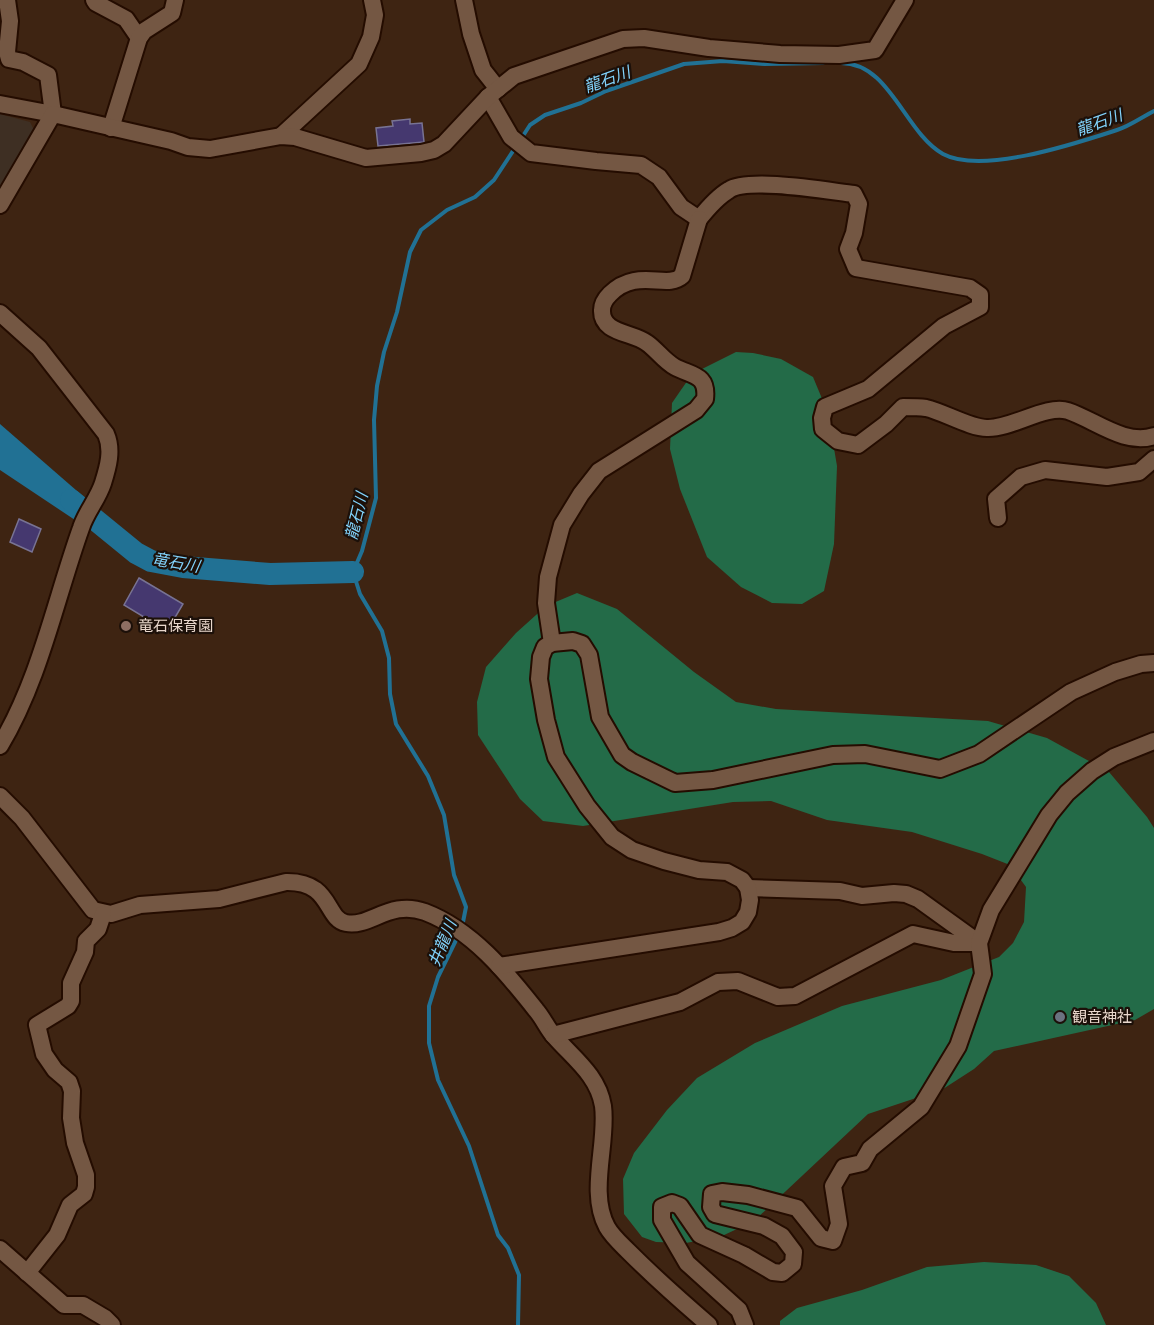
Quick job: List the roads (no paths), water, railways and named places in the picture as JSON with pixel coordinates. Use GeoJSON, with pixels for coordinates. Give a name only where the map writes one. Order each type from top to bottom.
{"type":"FeatureCollection","features":[{"type":"Feature","properties":{"kind":"street"},"geometry":{"type":"LineString","coordinates":[[0,206],[53,114],[48,75],[23,62],[9,59],[7,52],[10,21],[7,0]]}},
{"type":"Feature","properties":{"kind":"street"},"geometry":{"type":"LineString","coordinates":[[94,0],[126,19],[139,38]]}},
{"type":"Feature","properties":{"kind":"street"},"geometry":{"type":"LineString","coordinates":[[111,128],[139,38],[144,31],[172,13],[175,0]]}},
{"type":"Feature","properties":{"kind":"street"},"geometry":{"type":"LineString","coordinates":[[281,136],[359,64],[371,37],[375,15],[372,0]]}},
{"type":"Feature","properties":{"kind":"street"},"geometry":{"type":"LineString","coordinates":[[464,0],[471,34],[483,70],[519,143],[531,153],[641,165],[659,177],[681,207],[699,219]]}},
{"type":"Feature","properties":{"kind":"street"},"geometry":{"type":"LineString","coordinates":[[0,104],[53,114],[188,147],[210,149],[281,136],[296,137],[366,158],[421,153],[434,150],[444,144],[493,93],[513,76],[623,39],[644,38],[709,48],[780,54],[839,55],[875,50],[905,0]]}},
{"type":"Feature","properties":{"kind":"street"},"geometry":{"type":"LineString","coordinates":[[552,643],[546,603],[548,577],[562,525],[581,494],[599,471],[696,410],[705,399],[704,385],[696,375],[675,367],[647,343],[612,329],[605,322],[602,312],[603,304],[621,284],[636,279],[672,282],[679,279],[682,276],[699,219],[730,189],[747,184],[854,194],[859,204],[854,233],[848,249],[856,268],[970,288],[980,295],[980,307],[944,326],[868,389],[825,407],[822,418],[823,429],[838,441],[858,444],[886,424],[903,407],[926,408],[986,428],[1010,425],[1051,410],[1065,410],[1125,436],[1144,440],[1154,436]]}},
{"type":"Feature","properties":{"kind":"street"},"geometry":{"type":"LineString","coordinates":[[0,313],[39,348],[106,434],[110,443],[109,457],[99,493],[82,525],[48,633],[14,722],[0,746]]}},
{"type":"Feature","properties":{"kind":"street"},"geometry":{"type":"LineString","coordinates":[[998,518],[996,500],[1021,477],[1045,470],[1107,477],[1138,472],[1154,459]]}},
{"type":"Feature","properties":{"kind":"street"},"geometry":{"type":"LineString","coordinates":[[499,966],[719,932],[742,922],[748,912],[750,900],[748,888],[736,875],[728,872],[699,870],[632,850],[612,837],[593,814],[556,757],[546,720],[539,679],[541,657],[545,647],[552,643],[564,640],[582,644],[589,655],[600,717],[622,755],[675,783],[713,780],[833,755],[865,754],[940,769],[980,754],[1071,692],[1116,672],[1141,664],[1154,663]]}},
{"type":"Feature","properties":{"kind":"street"},"geometry":{"type":"LineString","coordinates":[[745,1325],[739,1310],[687,1263],[662,1220],[662,1207],[672,1203],[680,1206],[700,1235],[744,1255],[773,1272],[782,1273],[793,1264],[794,1252],[782,1236],[764,1226],[715,1214],[711,1207],[712,1194],[722,1191],[747,1195],[797,1208],[821,1238],[833,1241],[838,1224],[833,1186],[844,1167],[862,1162],[870,1149],[921,1107],[958,1046],[983,974],[979,943],[991,910],[1049,815],[1067,793],[1092,771],[1114,757],[1154,741]]}},
{"type":"Feature","properties":{"kind":"street"},"geometry":{"type":"LineString","coordinates":[[0,796],[22,818],[93,910],[103,914],[111,914],[140,905],[219,899],[297,881],[315,888],[342,922],[348,924],[398,908],[405,908],[425,912],[462,932],[499,966],[536,1010],[553,1035],[582,1064],[601,1094],[603,1125],[599,1195],[601,1213],[608,1229],[652,1275],[709,1325]]}},
{"type":"Feature","properties":{"kind":"street"},"geometry":{"type":"LineString","coordinates":[[748,888],[840,891],[862,896],[906,894],[918,899],[979,943]]}},
{"type":"Feature","properties":{"kind":"street"},"geometry":{"type":"LineString","coordinates":[[27,1273],[57,1235],[70,1205],[84,1194],[87,1187],[71,1118],[72,1091],[69,1082],[55,1070],[44,1054],[37,1025],[68,1006],[71,1001],[71,983],[85,952],[86,941],[98,929],[103,914]]}},
{"type":"Feature","properties":{"kind":"street"},"geometry":{"type":"LineString","coordinates":[[553,1035],[680,1002],[718,981],[738,981],[778,997],[795,996],[913,934],[954,943],[979,943]]}},
{"type":"Feature","properties":{"kind":"street"},"geometry":{"type":"LineString","coordinates":[[0,1249],[64,1305],[83,1305],[112,1325]]}},
{"type":"Feature","properties":{"kind":"water"},"geometry":{"type":"Polygon","coordinates":[[[0,424],[92,504],[81,524],[0,470],[0,424]]]}},
{"type":"Feature","properties":{"kind":"waterway","name":"龍石川"},"geometry":{"type":"LineString","coordinates":[[521,139],[530,125],[545,115],[684,64],[723,61],[764,64],[823,63]]}},
{"type":"Feature","properties":{"kind":"waterway","name":"龍石川"},"geometry":{"type":"LineString","coordinates":[[840,63],[857,66],[872,74],[896,100],[929,144],[943,154],[960,160],[1005,159],[1055,149],[1122,128],[1154,111]]}},
{"type":"Feature","properties":{"kind":"waterway","name":"龍石川"},"geometry":{"type":"LineString","coordinates":[[462,927],[466,907],[454,875],[444,815],[428,776],[396,724],[390,694],[389,658],[382,631],[360,594],[353,572],[362,551],[376,498],[374,420],[377,386],[410,252],[421,230],[447,210],[475,197],[494,180],[515,148]]}},
{"type":"Feature","properties":{"kind":"waterway","name":"竜石川"},"geometry":{"type":"LineString","coordinates":[[71,500],[136,553],[151,561],[183,567],[270,574],[353,572]]}},
{"type":"Feature","properties":{"kind":"waterway","name":"井龍川"},"geometry":{"type":"LineString","coordinates":[[458,936],[438,977],[429,1006],[429,1043],[438,1080],[469,1146],[498,1235],[508,1248],[519,1275],[518,1325]]}},
{"type":"Feature","properties":{"kind":"place","name":"竜石保育園"},"geometry":{"type":"Point","coordinates":[126,626]}},
{"type":"Feature","properties":{"kind":"place","name":"観音神社"},"geometry":{"type":"Point","coordinates":[1060,1017]}}]}
